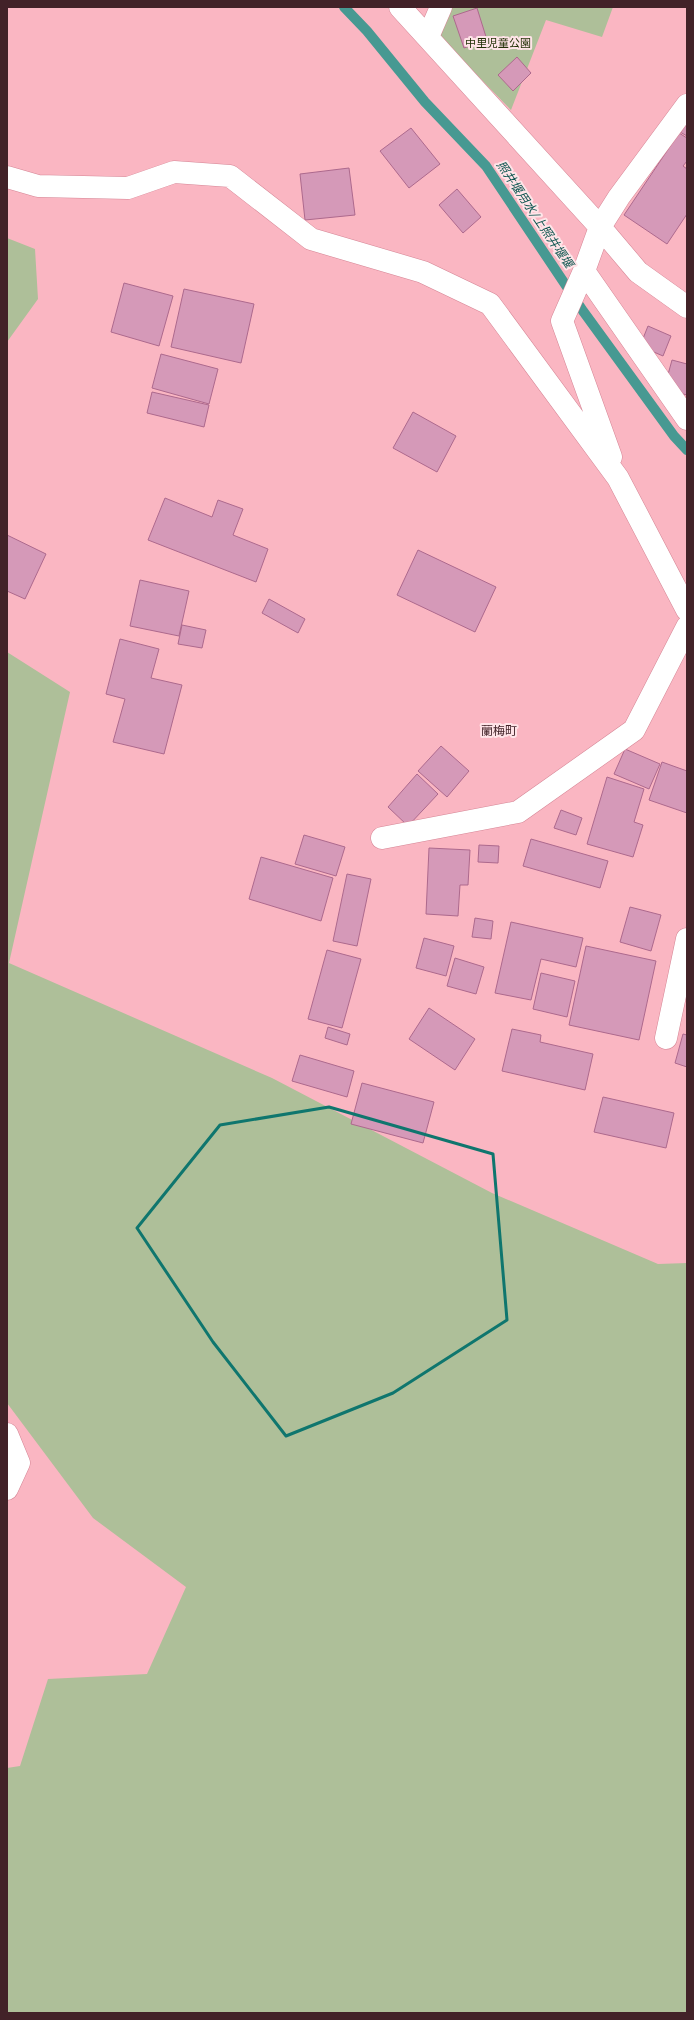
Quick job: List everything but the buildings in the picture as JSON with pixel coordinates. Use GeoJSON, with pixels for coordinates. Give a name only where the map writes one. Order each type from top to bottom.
{"type":"FeatureCollection","features":[{"type":"Feature","properties":{"kind":"street"},"geometry":{"type":"LineString","coordinates":[[400,7],[600,227],[638,272],[687,307]]}},
{"type":"Feature","properties":{"kind":"street"},"geometry":{"type":"LineString","coordinates":[[428,37],[441,7]]}},
{"type":"Feature","properties":{"kind":"street"},"geometry":{"type":"LineString","coordinates":[[687,105],[619,197],[600,227],[584,271],[562,320],[618,478],[687,610]]}},
{"type":"Feature","properties":{"kind":"street"},"geometry":{"type":"LineString","coordinates":[[7,177],[38,186],[128,188],[174,172],[230,176],[310,239],[423,272],[490,304],[618,478]]}},
{"type":"Feature","properties":{"kind":"street"},"geometry":{"type":"LineString","coordinates":[[584,271],[687,419]]}},
{"type":"Feature","properties":{"kind":"street"},"geometry":{"type":"LineString","coordinates":[[382,838],[518,812],[634,730],[687,627]]}},
{"type":"Feature","properties":{"kind":"street"},"geometry":{"type":"LineString","coordinates":[[666,1038],[687,939]]}},
{"type":"Feature","properties":{"kind":"street"},"geometry":{"type":"LineString","coordinates":[[7,1434],[20,1463],[7,1489]]}},
{"type":"Feature","properties":{"kind":"highlighted area"},"geometry":{"type":"Polygon","coordinates":[[[329,1107],[493,1154],[507,1320],[393,1393],[286,1436],[213,1342],[137,1228],[220,1125],[329,1107]]]}},
{"type":"Feature","properties":{"kind":"green space","name":"中里児童公園"},"geometry":{"type":"Polygon","coordinates":[[[446,7],[613,7],[602,37],[546,20],[511,110],[436,33],[446,7]]]}},
{"type":"Feature","properties":{"kind":"green space"},"geometry":{"type":"Polygon","coordinates":[[[7,238],[35,249],[38,299],[7,342],[7,238]]]}},
{"type":"Feature","properties":{"kind":"green space"},"geometry":{"type":"Polygon","coordinates":[[[7,652],[70,692],[9,963],[272,1078],[492,1193],[658,1264],[687,1263],[687,2013],[7,2013],[7,1768],[20,1766],[48,1679],[147,1674],[186,1587],[93,1518],[7,1403],[7,652]]]}},
{"type":"Feature","properties":{"kind":"waterway","name":"照井堰用水/上照井堰堰"},"geometry":{"type":"LineString","coordinates":[[344,7],[367,31],[425,102],[486,166],[583,311],[674,436],[687,450]]}},
{"type":"Feature","properties":{"kind":"district","name":"蘭梅町"},"geometry":{"type":"Point","coordinates":[499,732]}}]}
